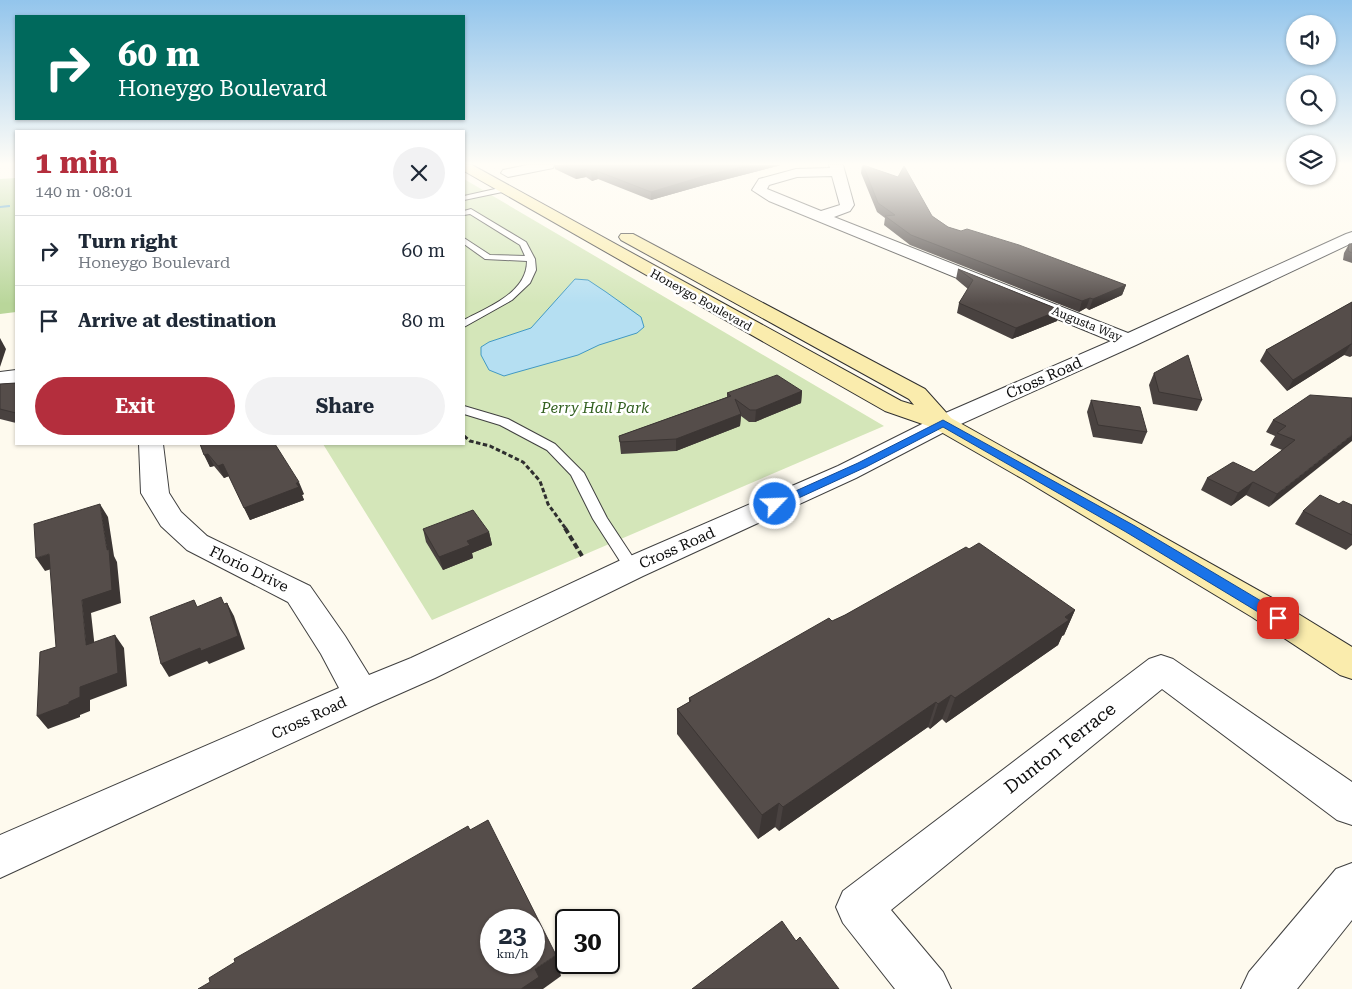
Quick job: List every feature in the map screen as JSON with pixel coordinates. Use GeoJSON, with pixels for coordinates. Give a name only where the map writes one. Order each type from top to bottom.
{"type":"FeatureCollection","features":[{"type":"Feature","properties":{"kind":"main road","name":"Honeygo Boulevard"},"geometry":{"type":"LineString","coordinates":[[557,211],[892,406],[943,423],[1130,529],[1263,608],[1352,665]]}},
{"type":"Feature","properties":{"kind":"street","name":"Augusta Way"},"geometry":{"type":"LineString","coordinates":[[809,211],[1129,341]]}},
{"type":"Feature","properties":{"kind":"street","name":"Augusta Way"},"geometry":{"type":"LineString","coordinates":[[822,216],[836,211]]}},
{"type":"Feature","properties":{"kind":"street","name":"Cross Road"},"geometry":{"type":"LineString","coordinates":[[0,857],[361,694],[423,668],[632,568],[847,472],[943,423],[1129,341],[1352,237]]}},
{"type":"Feature","properties":{"kind":"street"},"geometry":{"type":"LineString","coordinates":[[0,379],[15,378]]}},
{"type":"Feature","properties":{"kind":"street","name":"Florio Drive"},"geometry":{"type":"LineString","coordinates":[[150,445],[155,493],[171,519],[197,543],[299,594],[333,645],[361,694]]}},
{"type":"Feature","properties":{"kind":"street","name":"Dunton Terrace"},"geometry":{"type":"LineString","coordinates":[[926,989],[859,907],[1160,669],[1352,806]]}},
{"type":"Feature","properties":{"kind":"street"},"geometry":{"type":"LineString","coordinates":[[1266,989],[1352,885]]}},
{"type":"Feature","properties":{"kind":"lane"},"geometry":{"type":"LineString","coordinates":[[465,323],[523,288],[533,268],[524,244],[471,211]]}},
{"type":"Feature","properties":{"kind":"lane"},"geometry":{"type":"LineString","coordinates":[[465,241],[488,257],[531,259]]}},
{"type":"Feature","properties":{"kind":"lane"},"geometry":{"type":"LineString","coordinates":[[465,410],[504,422],[551,448],[577,473],[600,519],[632,568]]}},
{"type":"Feature","properties":{"kind":"path"},"geometry":{"type":"LineString","coordinates":[[465,437],[470,441],[490,446],[523,462],[540,481],[548,504],[575,542],[582,556]]}},
{"type":"Feature","properties":{"kind":"green space"},"geometry":{"type":"Polygon","coordinates":[[[0,211],[15,211],[15,312],[0,314],[0,211]]]}},
{"type":"Feature","properties":{"kind":"green space","name":"Perry Hall Park"},"geometry":{"type":"Polygon","coordinates":[[[465,211],[519,211],[884,426],[432,620],[324,445],[465,445],[465,211]]]}},
{"type":"Feature","properties":{"kind":"water"},"geometry":{"type":"Polygon","coordinates":[[[575,279],[588,280],[606,292],[641,317],[644,327],[637,333],[599,345],[578,355],[504,376],[489,370],[481,355],[481,347],[489,342],[531,328],[575,279]]]}},
{"type":"Feature","properties":{"kind":"building"},"geometry":{"type":"Polygon","coordinates":[[[890,211],[929,211],[932,216],[948,227],[961,231],[967,229],[1019,245],[1126,285],[1093,299],[1090,298],[1082,301],[911,235],[885,216],[895,215],[890,211]]]}},
{"type":"Feature","properties":{"kind":"building"},"geometry":{"type":"Polygon","coordinates":[[[1349,244],[1352,244],[1352,253],[1348,251],[1349,244]]]}},
{"type":"Feature","properties":{"kind":"building"},"geometry":{"type":"Polygon","coordinates":[[[958,269],[1060,310],[1016,328],[959,303],[973,280],[958,269]]]}},
{"type":"Feature","properties":{"kind":"building"},"geometry":{"type":"Polygon","coordinates":[[[1352,302],[1352,344],[1293,380],[1266,350],[1352,302]]]}},
{"type":"Feature","properties":{"kind":"building"},"geometry":{"type":"Polygon","coordinates":[[[1188,355],[1202,400],[1159,392],[1154,373],[1188,355]]]}},
{"type":"Feature","properties":{"kind":"building"},"geometry":{"type":"Polygon","coordinates":[[[777,375],[802,391],[756,410],[750,410],[735,399],[741,414],[676,439],[620,442],[619,436],[731,396],[727,393],[777,375]]]}},
{"type":"Feature","properties":{"kind":"building"},"geometry":{"type":"Polygon","coordinates":[[[15,383],[15,413],[0,409],[0,384],[15,383]]]}},
{"type":"Feature","properties":{"kind":"building"},"geometry":{"type":"Polygon","coordinates":[[[1310,395],[1352,398],[1352,435],[1277,494],[1253,482],[1238,493],[1207,478],[1233,462],[1254,472],[1295,440],[1277,433],[1286,426],[1273,420],[1310,395]]]}},
{"type":"Feature","properties":{"kind":"building"},"geometry":{"type":"Polygon","coordinates":[[[1091,400],[1140,407],[1147,432],[1098,425],[1091,400]]]}},
{"type":"Feature","properties":{"kind":"building"},"geometry":{"type":"Polygon","coordinates":[[[200,445],[276,445],[299,482],[296,483],[299,487],[244,508],[223,464],[218,466],[208,454],[204,455],[200,445]]]}},
{"type":"Feature","properties":{"kind":"building"},"geometry":{"type":"Polygon","coordinates":[[[1320,495],[1339,504],[1343,501],[1352,505],[1352,535],[1303,511],[1320,495]]]}},
{"type":"Feature","properties":{"kind":"building"},"geometry":{"type":"Polygon","coordinates":[[[100,504],[107,550],[109,549],[112,590],[82,600],[86,645],[115,635],[118,673],[80,687],[80,697],[69,702],[69,704],[37,716],[40,652],[56,647],[49,554],[36,558],[34,524],[100,504]]]}},
{"type":"Feature","properties":{"kind":"building"},"geometry":{"type":"Polygon","coordinates":[[[473,510],[489,532],[467,541],[470,545],[439,557],[423,529],[473,510]]]}},
{"type":"Feature","properties":{"kind":"building"},"geometry":{"type":"Polygon","coordinates":[[[979,543],[1075,610],[1065,617],[1069,620],[955,698],[951,695],[938,704],[936,702],[783,807],[779,803],[762,815],[677,709],[691,701],[689,698],[829,618],[832,621],[845,615],[966,547],[969,549],[979,543]]]}},
{"type":"Feature","properties":{"kind":"building"},"geometry":{"type":"Polygon","coordinates":[[[221,597],[224,604],[227,603],[238,636],[201,651],[200,648],[161,664],[150,617],[194,600],[197,607],[221,597]]]}},
{"type":"Feature","properties":{"kind":"building"},"geometry":{"type":"Polygon","coordinates":[[[488,820],[533,909],[480,909],[480,974],[538,974],[539,977],[521,989],[198,989],[210,982],[209,978],[235,962],[234,959],[468,826],[470,830],[488,820]]]}},
{"type":"Feature","properties":{"kind":"building"},"geometry":{"type":"Polygon","coordinates":[[[782,921],[796,941],[800,937],[839,989],[692,989],[782,921]]]}},
{"type":"Feature","properties":{"kind":"building"},"geometry":{"type":"Polygon","coordinates":[[[545,933],[555,953],[555,956],[545,962],[545,933]]]}},
{"type":"Feature","properties":{"kind":"route"},"geometry":{"type":"LineString","coordinates":[[775,504],[862,465],[943,423],[1130,529],[1278,618]]}}]}
